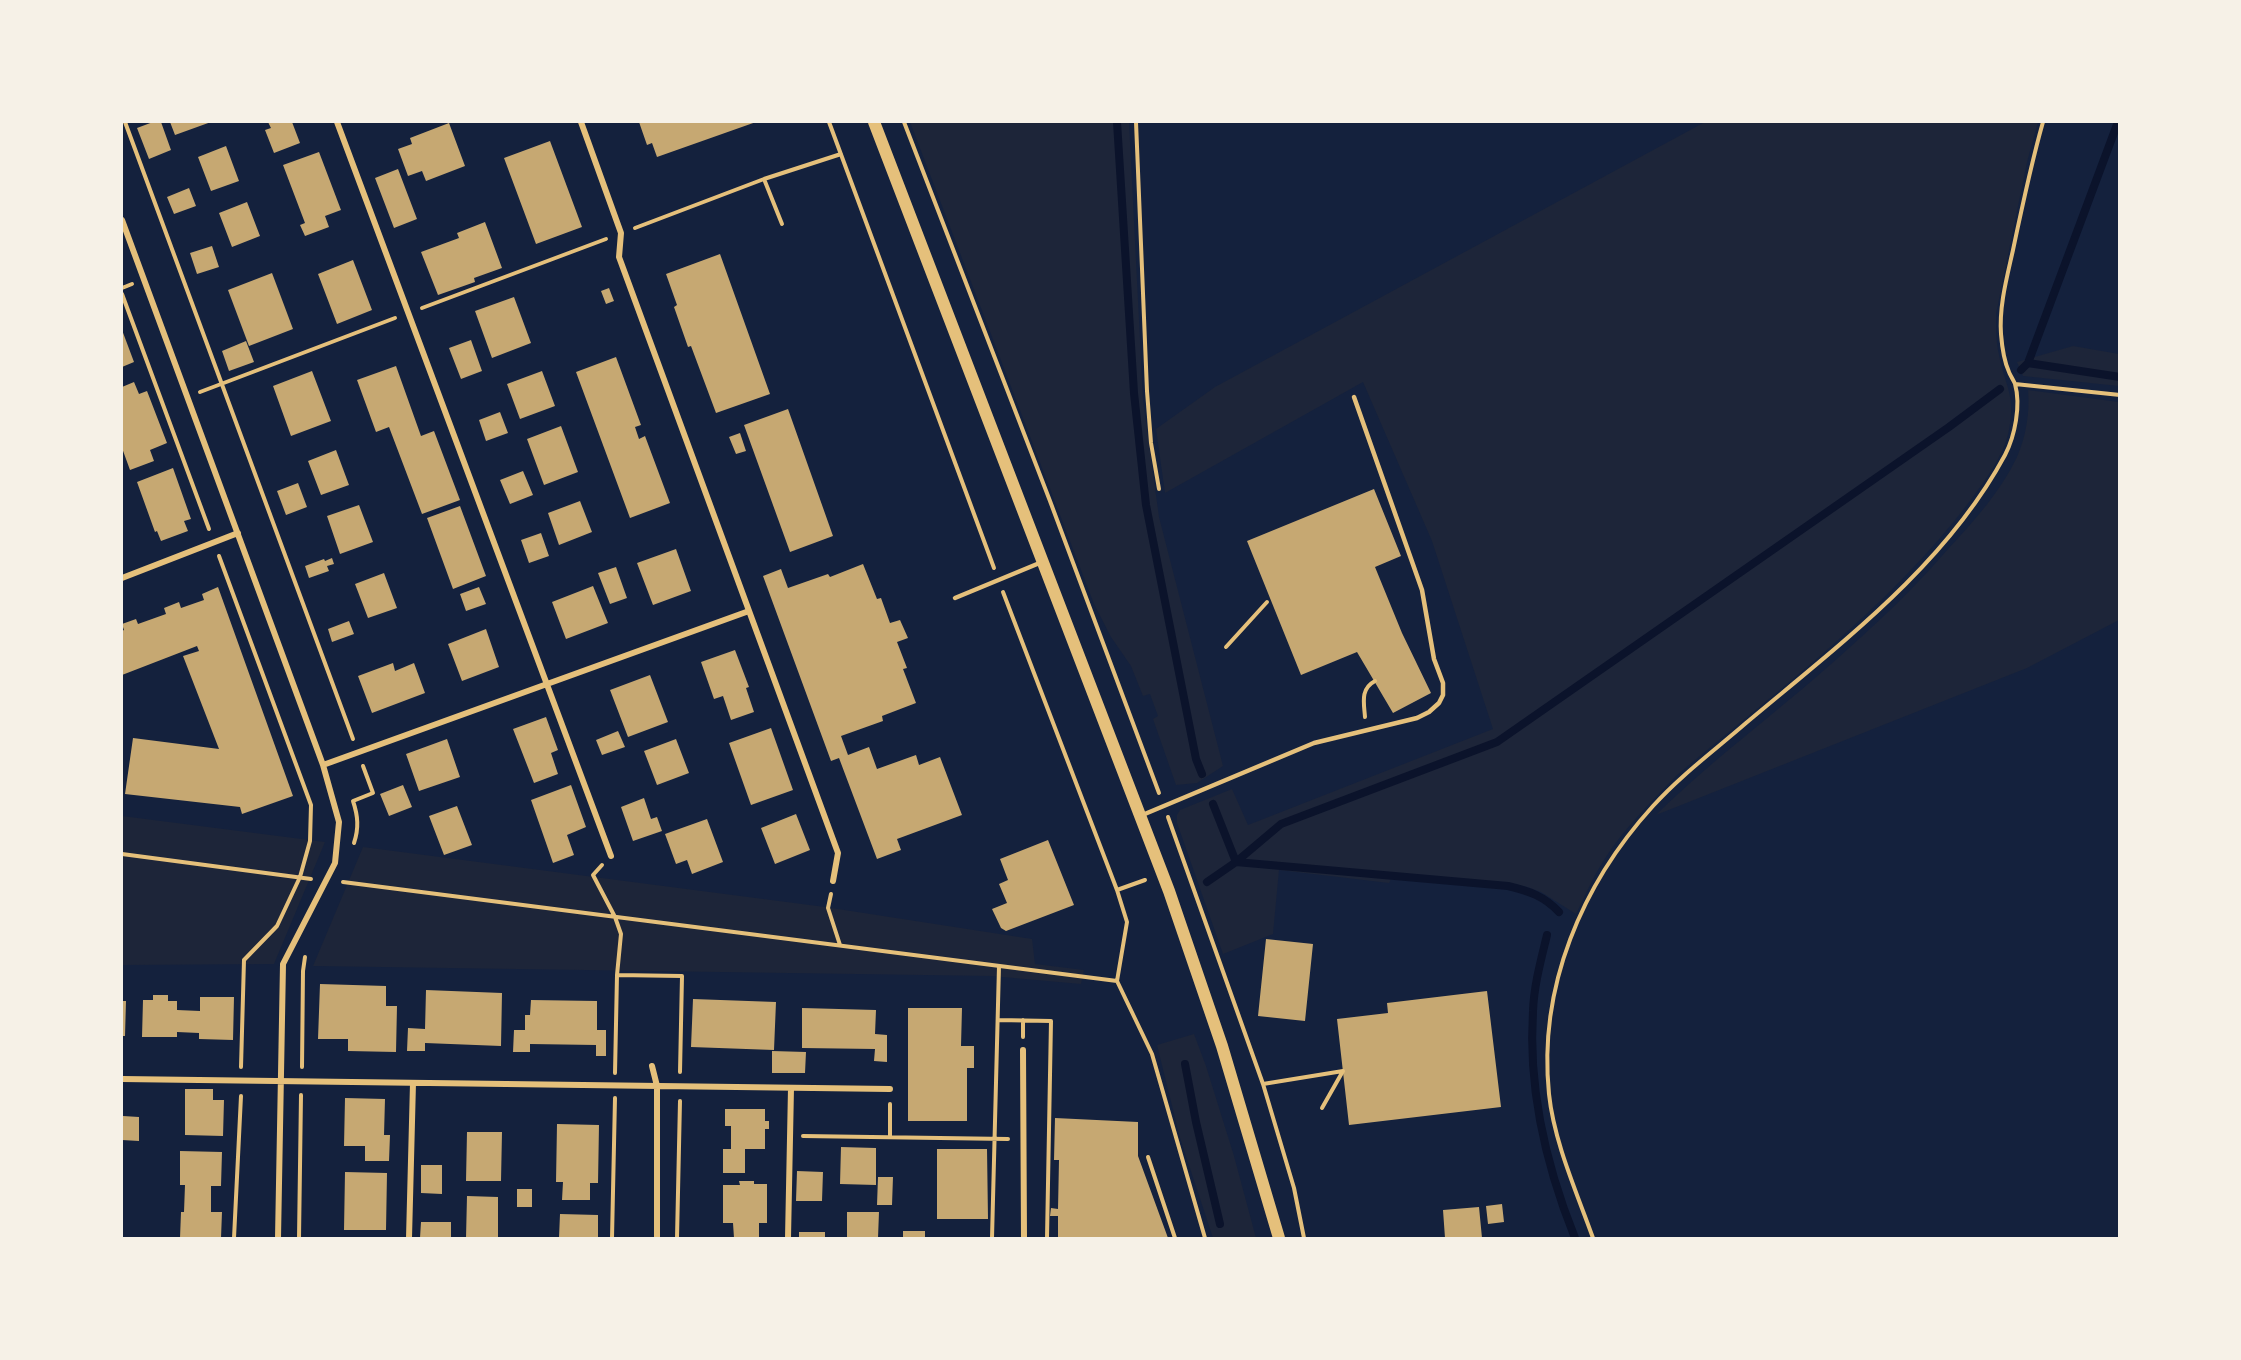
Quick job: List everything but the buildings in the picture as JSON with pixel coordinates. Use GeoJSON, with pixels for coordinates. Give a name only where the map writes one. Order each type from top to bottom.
{"type":"FeatureCollection","features":[{"type":"Feature","properties":{"kind":"main road"},"geometry":{"type":"LineString","coordinates":[[874,122],[1169,891],[1222,1046],[1279,1239]]}},
{"type":"Feature","properties":{"kind":"street"},"geometry":{"type":"LineString","coordinates":[[336,122],[611,856]]}},
{"type":"Feature","properties":{"kind":"street"},"geometry":{"type":"LineString","coordinates":[[581,122],[621,233],[619,257],[838,853],[833,881]]}},
{"type":"Feature","properties":{"kind":"street"},"geometry":{"type":"LineString","coordinates":[[122,220],[323,765],[339,822],[335,863],[283,964],[278,1239]]}},
{"type":"Feature","properties":{"kind":"street"},"geometry":{"type":"LineString","coordinates":[[122,578],[238,533]]}},
{"type":"Feature","properties":{"kind":"street"},"geometry":{"type":"LineString","coordinates":[[323,765],[749,611]]}},
{"type":"Feature","properties":{"kind":"street"},"geometry":{"type":"LineString","coordinates":[[1023,1050],[1024,1239]]}},
{"type":"Feature","properties":{"kind":"street"},"geometry":{"type":"LineString","coordinates":[[652,1066],[657,1086],[657,1239]]}},
{"type":"Feature","properties":{"kind":"street"},"geometry":{"type":"LineString","coordinates":[[122,1079],[890,1089]]}},
{"type":"Feature","properties":{"kind":"street"},"geometry":{"type":"LineString","coordinates":[[409,1239],[413,1083]]}},
{"type":"Feature","properties":{"kind":"street"},"geometry":{"type":"LineString","coordinates":[[788,1239],[791,1088]]}},
{"type":"Feature","properties":{"kind":"lane"},"geometry":{"type":"LineString","coordinates":[[1139,816],[1314,743],[1406,721],[1429,712],[1439,703],[1443,695],[1443,682],[1434,659],[1422,590],[1354,397]]}},
{"type":"Feature","properties":{"kind":"lane"},"geometry":{"type":"LineString","coordinates":[[955,598],[1042,562]]}},
{"type":"Feature","properties":{"kind":"path"},"geometry":{"type":"LineString","coordinates":[[829,122],[998,580],[1124,912],[1127,922],[1117,981],[1152,1054],[1206,1239]]}},
{"type":"Feature","properties":{"kind":"path"},"geometry":{"type":"LineString","coordinates":[[904,122],[1046,490],[1164,806],[1263,1084],[1294,1188],[1304,1239]]}},
{"type":"Feature","properties":{"kind":"path"},"geometry":{"type":"LineString","coordinates":[[1136,122],[1147,391],[1151,443],[1159,489]]}},
{"type":"Feature","properties":{"kind":"path"},"geometry":{"type":"LineString","coordinates":[[1593,1239],[1554,1125],[1549,1094],[1549,1018],[1557,977],[1573,931],[1608,863],[1630,832],[1655,804],[1681,778],[1845,641],[1908,582],[1952,533],[2007,452],[2016,416],[2015,384],[2004,355],[2001,314],[2031,163],[2043,122]]}},
{"type":"Feature","properties":{"kind":"path"},"geometry":{"type":"LineString","coordinates":[[187,397],[764,179],[841,154]]}},
{"type":"Feature","properties":{"kind":"path"},"geometry":{"type":"LineString","coordinates":[[764,179],[782,224]]}},
{"type":"Feature","properties":{"kind":"path"},"geometry":{"type":"LineString","coordinates":[[122,294],[311,805],[309,841],[300,878],[277,926],[244,960],[234,1239]]}},
{"type":"Feature","properties":{"kind":"path"},"geometry":{"type":"LineString","coordinates":[[2015,384],[2120,395]]}},
{"type":"Feature","properties":{"kind":"path"},"geometry":{"type":"LineString","coordinates":[[1226,647],[1267,602]]}},
{"type":"Feature","properties":{"kind":"path"},"geometry":{"type":"LineString","coordinates":[[1366,730],[1364,694],[1365,689],[1375,681]]}},
{"type":"Feature","properties":{"kind":"path"},"geometry":{"type":"LineString","coordinates":[[122,854],[1117,981]]}},
{"type":"Feature","properties":{"kind":"path"},"geometry":{"type":"LineString","coordinates":[[611,856],[593,875],[615,917],[621,934],[617,975],[612,1239]]}},
{"type":"Feature","properties":{"kind":"path"},"geometry":{"type":"LineString","coordinates":[[833,881],[828,908],[840,945]]}},
{"type":"Feature","properties":{"kind":"path"},"geometry":{"type":"LineString","coordinates":[[992,1239],[999,966]]}},
{"type":"Feature","properties":{"kind":"path"},"geometry":{"type":"LineString","coordinates":[[998,1020],[1051,1021],[1047,1239]]}},
{"type":"Feature","properties":{"kind":"path"},"geometry":{"type":"LineString","coordinates":[[1263,1084],[1343,1071],[1322,1108]]}},
{"type":"Feature","properties":{"kind":"path"},"geometry":{"type":"LineString","coordinates":[[890,1089],[890,1137]]}},
{"type":"Feature","properties":{"kind":"path"},"geometry":{"type":"LineString","coordinates":[[790,1136],[1048,1139]]}},
{"type":"Feature","properties":{"kind":"path"},"geometry":{"type":"LineString","coordinates":[[1148,1157],[1175,1239]]}},
{"type":"Feature","properties":{"kind":"shaded area"},"geometry":{"type":"Polygon","coordinates":[[[910,122],[1129,122],[1143,400],[1159,517],[1223,766],[1197,783],[1176,785],[1153,719],[1158,716],[1150,694],[1143,696],[1131,666],[1111,637],[1094,604],[910,122]]]}},
{"type":"Feature","properties":{"kind":"shaded area"},"geometry":{"type":"Polygon","coordinates":[[[1705,122],[2038,122],[2027,162],[1996,314],[1998,350],[2009,391],[2011,418],[2007,440],[1993,467],[1970,501],[1938,540],[1869,612],[1793,679],[1677,775],[1648,805],[1620,837],[1604,860],[1576,914],[1541,892],[1508,883],[1394,873],[1389,883],[1279,870],[1273,934],[1223,954],[1177,823],[1180,810],[1232,789],[1248,825],[1493,729],[1432,541],[1363,382],[1165,493],[1156,429],[1215,387],[1705,122]]]}},
{"type":"Feature","properties":{"kind":"shaded area"},"geometry":{"type":"Polygon","coordinates":[[[2073,346],[2119,354],[2119,386],[2023,376],[2017,362],[2073,346]]]}},
{"type":"Feature","properties":{"kind":"shaded area"},"geometry":{"type":"Polygon","coordinates":[[[2028,390],[2119,402],[2119,620],[2027,668],[1656,815],[1875,624],[1913,587],[1968,527],[1995,494],[2017,457],[2027,424],[2028,390]]]}},
{"type":"Feature","properties":{"kind":"shaded area"},"geometry":{"type":"Polygon","coordinates":[[[122,816],[325,842],[274,964],[122,965],[122,816]]]}},
{"type":"Feature","properties":{"kind":"shaded area"},"geometry":{"type":"Polygon","coordinates":[[[363,847],[825,907],[1032,939],[1035,964],[1084,970],[1081,984],[991,976],[313,966],[363,847]]]}},
{"type":"Feature","properties":{"kind":"shaded area"},"geometry":{"type":"Polygon","coordinates":[[[1194,1034],[1234,1156],[1256,1238],[1213,1238],[1180,1138],[1157,1045],[1194,1034]]]}},
{"type":"Feature","properties":{"kind":"waterway"},"geometry":{"type":"LineString","coordinates":[[1117,122],[1134,393],[1146,505],[1196,759],[1202,774]]}},
{"type":"Feature","properties":{"kind":"waterway"},"geometry":{"type":"LineString","coordinates":[[2021,370],[2028,363],[2118,122]]}},
{"type":"Feature","properties":{"kind":"waterway"},"geometry":{"type":"LineString","coordinates":[[2028,363],[2120,377]]}},
{"type":"Feature","properties":{"kind":"waterway"},"geometry":{"type":"LineString","coordinates":[[1207,882],[1236,862],[1281,824],[1497,742],[1949,427],[2000,389]]}},
{"type":"Feature","properties":{"kind":"waterway"},"geometry":{"type":"LineString","coordinates":[[1213,804],[1236,862]]}},
{"type":"Feature","properties":{"kind":"waterway"},"geometry":{"type":"LineString","coordinates":[[1236,862],[1508,886],[1536,895],[1559,912]]}},
{"type":"Feature","properties":{"kind":"waterway"},"geometry":{"type":"LineString","coordinates":[[1547,935],[1534,1001],[1533,1069],[1541,1127],[1556,1183],[1575,1238]]}},
{"type":"Feature","properties":{"kind":"waterway"},"geometry":{"type":"LineString","coordinates":[[1185,1064],[1220,1224]]}}]}
